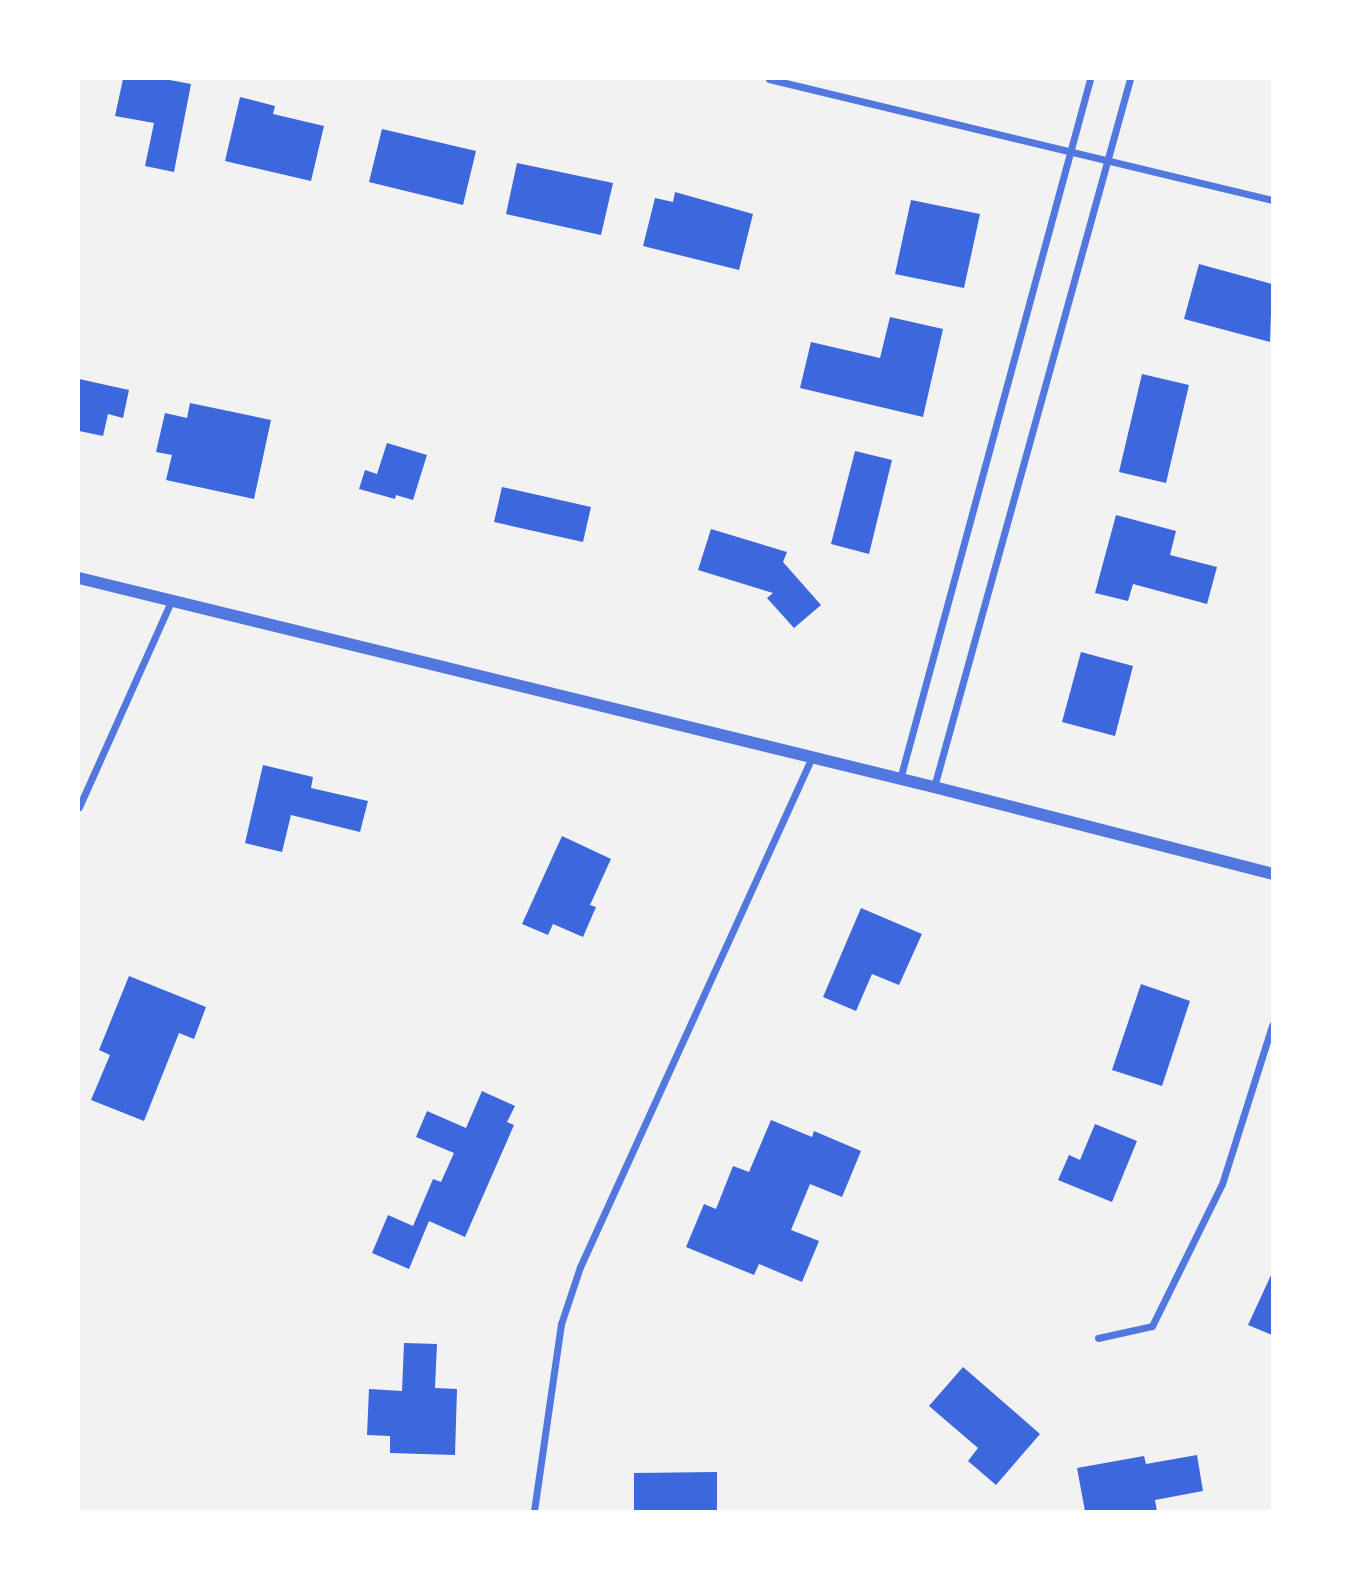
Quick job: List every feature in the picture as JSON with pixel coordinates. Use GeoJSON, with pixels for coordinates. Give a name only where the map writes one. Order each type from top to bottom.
{"type":"FeatureCollection","features":[{"type":"Feature","properties":{"kind":"street"},"geometry":{"type":"LineString","coordinates":[[769,79],[1272,200]]}},
{"type":"Feature","properties":{"kind":"street"},"geometry":{"type":"LineString","coordinates":[[900,779],[1090,79]]}},
{"type":"Feature","properties":{"kind":"street"},"geometry":{"type":"LineString","coordinates":[[934,787],[1130,79]]}},
{"type":"Feature","properties":{"kind":"street"},"geometry":{"type":"LineString","coordinates":[[79,578],[172,598],[934,787],[1272,874]]}},
{"type":"Feature","properties":{"kind":"street"},"geometry":{"type":"LineString","coordinates":[[79,807],[172,598]]}},
{"type":"Feature","properties":{"kind":"street"},"geometry":{"type":"LineString","coordinates":[[534,1511],[561,1324],[580,1266],[812,757]]}},
{"type":"Feature","properties":{"kind":"street"},"geometry":{"type":"LineString","coordinates":[[1098,1338],[1152,1326],[1222,1184],[1272,1025]]}},
{"type":"Feature","properties":{"kind":"building"},"geometry":{"type":"Polygon","coordinates":[[[123,79],[164,79],[191,84],[174,172],[145,166],[154,123],[115,116],[123,79]]]}},
{"type":"Feature","properties":{"kind":"building"},"geometry":{"type":"Polygon","coordinates":[[[240,97],[275,106],[273,114],[324,126],[311,181],[225,161],[240,97]]]}},
{"type":"Feature","properties":{"kind":"building"},"geometry":{"type":"Polygon","coordinates":[[[382,129],[476,151],[463,205],[369,182],[382,129]]]}},
{"type":"Feature","properties":{"kind":"building"},"geometry":{"type":"Polygon","coordinates":[[[517,163],[613,183],[601,235],[506,214],[517,163]]]}},
{"type":"Feature","properties":{"kind":"building"},"geometry":{"type":"Polygon","coordinates":[[[675,192],[753,214],[739,270],[643,246],[655,198],[673,202],[675,192]]]}},
{"type":"Feature","properties":{"kind":"building"},"geometry":{"type":"Polygon","coordinates":[[[911,200],[980,214],[964,288],[895,274],[911,200]]]}},
{"type":"Feature","properties":{"kind":"building"},"geometry":{"type":"Polygon","coordinates":[[[1199,264],[1272,284],[1270,342],[1184,319],[1199,264]]]}},
{"type":"Feature","properties":{"kind":"building"},"geometry":{"type":"Polygon","coordinates":[[[890,317],[943,329],[923,417],[800,388],[811,342],[880,358],[890,317]]]}},
{"type":"Feature","properties":{"kind":"building"},"geometry":{"type":"Polygon","coordinates":[[[1142,374],[1189,385],[1166,483],[1119,472],[1142,374]]]}},
{"type":"Feature","properties":{"kind":"building"},"geometry":{"type":"Polygon","coordinates":[[[79,379],[129,390],[123,418],[108,414],[103,436],[79,431],[79,379]]]}},
{"type":"Feature","properties":{"kind":"building"},"geometry":{"type":"Polygon","coordinates":[[[190,403],[271,420],[254,499],[166,480],[172,455],[156,452],[165,413],[187,418],[190,403]]]}},
{"type":"Feature","properties":{"kind":"building"},"geometry":{"type":"Polygon","coordinates":[[[387,443],[427,455],[413,500],[396,495],[395,499],[359,489],[365,470],[377,474],[387,443]]]}},
{"type":"Feature","properties":{"kind":"building"},"geometry":{"type":"Polygon","coordinates":[[[855,451],[892,460],[869,554],[831,544],[855,451]]]}},
{"type":"Feature","properties":{"kind":"building"},"geometry":{"type":"Polygon","coordinates":[[[502,487],[591,507],[583,542],[494,522],[502,487]]]}},
{"type":"Feature","properties":{"kind":"building"},"geometry":{"type":"Polygon","coordinates":[[[1116,515],[1176,531],[1170,555],[1217,567],[1207,604],[1133,584],[1128,601],[1095,593],[1116,515]]]}},
{"type":"Feature","properties":{"kind":"building"},"geometry":{"type":"Polygon","coordinates":[[[711,529],[787,552],[783,562],[821,605],[794,628],[767,598],[773,593],[698,570],[711,529]]]}},
{"type":"Feature","properties":{"kind":"building"},"geometry":{"type":"Polygon","coordinates":[[[1081,652],[1133,666],[1115,736],[1062,722],[1081,652]]]}},
{"type":"Feature","properties":{"kind":"building"},"geometry":{"type":"Polygon","coordinates":[[[263,765],[313,777],[311,788],[368,801],[360,832],[291,815],[282,852],[245,843],[263,765]]]}},
{"type":"Feature","properties":{"kind":"building"},"geometry":{"type":"Polygon","coordinates":[[[562,836],[611,859],[590,905],[596,907],[583,937],[553,924],[548,935],[522,924],[562,836]]]}},
{"type":"Feature","properties":{"kind":"building"},"geometry":{"type":"Polygon","coordinates":[[[861,908],[922,934],[899,985],[872,974],[856,1011],[823,997],[861,908]]]}},
{"type":"Feature","properties":{"kind":"building"},"geometry":{"type":"Polygon","coordinates":[[[129,976],[206,1007],[194,1039],[179,1033],[144,1121],[91,1100],[110,1055],[99,1050],[129,976]]]}},
{"type":"Feature","properties":{"kind":"building"},"geometry":{"type":"Polygon","coordinates":[[[1141,984],[1190,1001],[1162,1086],[1112,1070],[1141,984]]]}},
{"type":"Feature","properties":{"kind":"building"},"geometry":{"type":"Polygon","coordinates":[[[482,1091],[515,1106],[507,1122],[514,1125],[465,1237],[429,1221],[409,1269],[372,1253],[388,1215],[413,1226],[433,1179],[441,1182],[454,1153],[416,1137],[427,1111],[466,1128],[482,1091]]]}},
{"type":"Feature","properties":{"kind":"building"},"geometry":{"type":"Polygon","coordinates":[[[771,1120],[812,1137],[814,1131],[861,1151],[842,1197],[810,1184],[791,1230],[819,1241],[802,1282],[759,1264],[754,1275],[686,1247],[704,1204],[716,1209],[733,1166],[749,1172],[771,1120]]]}},
{"type":"Feature","properties":{"kind":"building"},"geometry":{"type":"Polygon","coordinates":[[[1095,1124],[1137,1141],[1112,1202],[1058,1180],[1069,1155],[1080,1160],[1095,1124]]]}},
{"type":"Feature","properties":{"kind":"building"},"geometry":{"type":"Polygon","coordinates":[[[1272,1273],[1272,1335],[1248,1325],[1272,1273]]]}},
{"type":"Feature","properties":{"kind":"building"},"geometry":{"type":"Polygon","coordinates":[[[404,1343],[437,1344],[435,1388],[457,1389],[455,1455],[390,1453],[390,1436],[367,1435],[369,1389],[402,1391],[404,1343]]]}},
{"type":"Feature","properties":{"kind":"building"},"geometry":{"type":"Polygon","coordinates":[[[963,1367],[1040,1434],[996,1485],[968,1461],[978,1448],[929,1406],[963,1367]]]}},
{"type":"Feature","properties":{"kind":"building"},"geometry":{"type":"Polygon","coordinates":[[[1197,1455],[1203,1491],[1155,1500],[1157,1511],[1085,1511],[1077,1468],[1144,1456],[1146,1464],[1197,1455]]]}},
{"type":"Feature","properties":{"kind":"building"},"geometry":{"type":"Polygon","coordinates":[[[717,1472],[717,1511],[634,1511],[634,1473],[717,1472]]]}}]}
